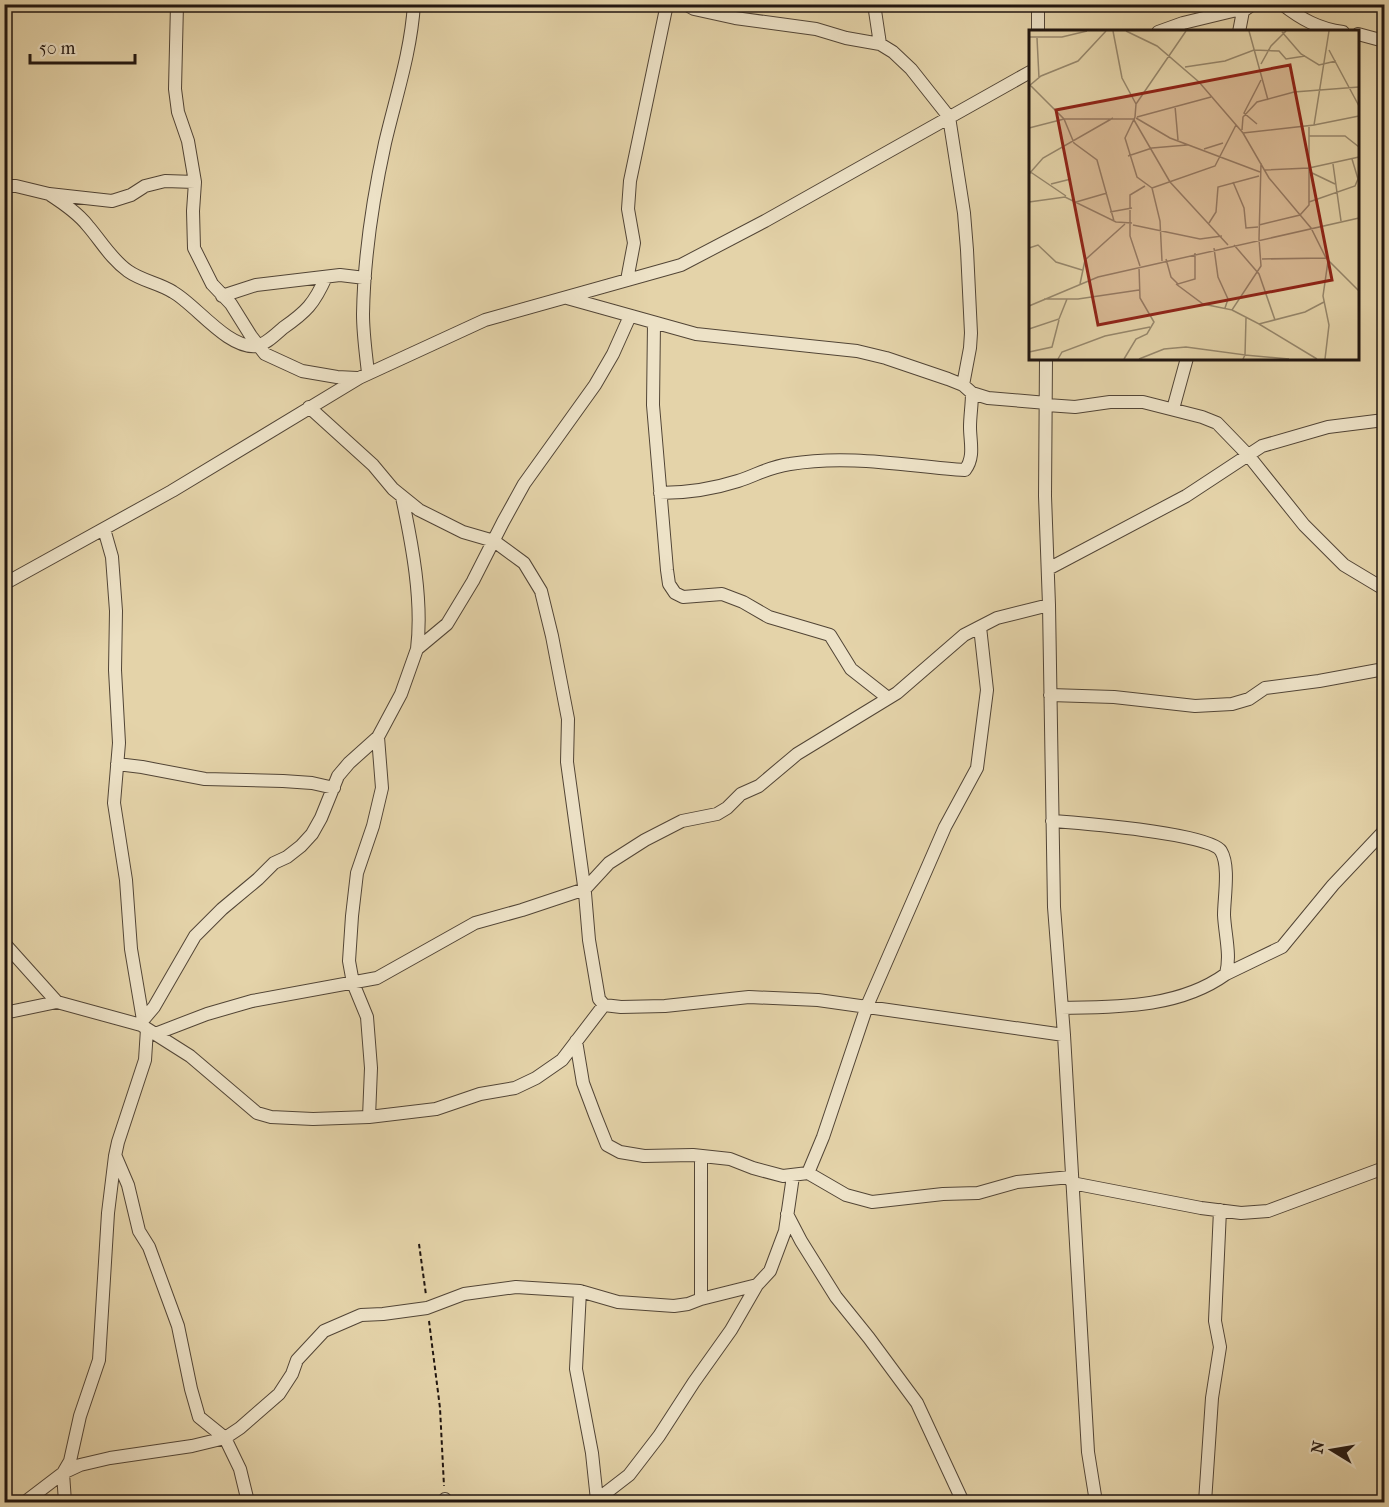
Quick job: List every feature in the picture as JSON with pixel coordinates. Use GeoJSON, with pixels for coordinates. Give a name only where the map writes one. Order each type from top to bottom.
{"type":"FeatureCollection","features":[{"type":"Feature","properties":{"kind":"street"},"geometry":{"type":"LineString","coordinates":[[177,4],[175,89],[178,112],[188,141],[195,182],[194,248],[212,284],[231,304],[265,354],[302,371],[337,377],[363,376]]}},
{"type":"Feature","properties":{"kind":"street"},"geometry":{"type":"LineString","coordinates":[[363,376],[364,278],[375,197],[412,34],[414,4]]}},
{"type":"Feature","properties":{"kind":"street"},"geometry":{"type":"LineString","coordinates":[[627,280],[634,243],[628,210],[630,182],[667,4]]}},
{"type":"Feature","properties":{"kind":"street"},"geometry":{"type":"LineString","coordinates":[[874,4],[880,44]]}},
{"type":"Feature","properties":{"kind":"street"},"geometry":{"type":"LineString","coordinates":[[1038,4],[1038,30]]}},
{"type":"Feature","properties":{"kind":"street"},"geometry":{"type":"LineString","coordinates":[[1282,4],[1302,20],[1328,30]]}},
{"type":"Feature","properties":{"kind":"street"},"geometry":{"type":"LineString","coordinates":[[660,493],[681,493],[711,488],[739,481],[767,468],[838,458],[965,470],[972,451],[967,389],[971,333],[967,250],[964,213],[949,117],[911,69],[893,52],[880,44],[846,38],[816,29],[735,18],[694,9],[686,5],[664,22]]}},
{"type":"Feature","properties":{"kind":"street"},"geometry":{"type":"LineString","coordinates":[[1164,30],[1183,23],[1248,8],[1240,30]]}},
{"type":"Feature","properties":{"kind":"street"},"geometry":{"type":"LineString","coordinates":[[1359,34],[1384,41]]}},
{"type":"Feature","properties":{"kind":"street"},"geometry":{"type":"LineString","coordinates":[[4,584],[172,492],[363,376],[485,320],[681,265],[765,221],[1029,73]]}},
{"type":"Feature","properties":{"kind":"street"},"geometry":{"type":"LineString","coordinates":[[4,186],[112,201],[131,195],[145,186],[165,181],[195,182]]}},
{"type":"Feature","properties":{"kind":"street"},"geometry":{"type":"LineString","coordinates":[[49,194],[88,225],[102,245],[126,269],[140,279],[173,292],[225,334],[243,345],[258,346],[299,317],[316,301],[326,277]]}},
{"type":"Feature","properties":{"kind":"street"},"geometry":{"type":"LineString","coordinates":[[222,296],[256,285],[340,274],[364,278]]}},
{"type":"Feature","properties":{"kind":"street"},"geometry":{"type":"LineString","coordinates":[[566,298],[696,334],[857,351],[886,358],[988,398],[1075,407],[1110,402],[1143,402],[1202,417],[1217,423],[1248,455],[1304,525],[1344,565],[1384,588]]}},
{"type":"Feature","properties":{"kind":"street"},"geometry":{"type":"LineString","coordinates":[[417,649],[447,624],[473,581],[524,484],[595,385],[613,354],[630,316]]}},
{"type":"Feature","properties":{"kind":"street"},"geometry":{"type":"LineString","coordinates":[[654,323],[653,405],[669,584],[675,593],[683,597],[722,594],[743,602],[769,617],[830,635],[851,669],[888,698]]}},
{"type":"Feature","properties":{"kind":"street"},"geometry":{"type":"LineString","coordinates":[[1046,360],[1045,496],[1054,907],[1064,1035],[1088,1452],[1096,1503]]}},
{"type":"Feature","properties":{"kind":"street"},"geometry":{"type":"LineString","coordinates":[[1173,410],[1186,360]]}},
{"type":"Feature","properties":{"kind":"street"},"geometry":{"type":"LineString","coordinates":[[309,407],[373,465],[402,497],[419,510],[446,525],[494,541],[524,563],[541,591],[568,719],[567,762],[585,889],[592,959],[599,999],[604,1005],[665,1006],[749,997],[818,1000],[1064,1035]]}},
{"type":"Feature","properties":{"kind":"street"},"geometry":{"type":"LineString","coordinates":[[1048,569],[1186,496],[1262,446],[1328,427],[1384,420]]}},
{"type":"Feature","properties":{"kind":"street"},"geometry":{"type":"LineString","coordinates":[[147,1027],[154,1007],[195,936],[274,863],[287,857],[312,834],[338,776],[378,737],[401,694],[417,649],[419,617],[402,497]]}},
{"type":"Feature","properties":{"kind":"street"},"geometry":{"type":"LineString","coordinates":[[65,1503],[63,1473],[70,1461],[80,1416],[99,1360],[108,1213],[115,1156],[145,1060],[147,1027],[131,949],[126,880],[114,802],[119,743],[115,670],[116,611],[112,557],[104,529]]}},
{"type":"Feature","properties":{"kind":"street"},"geometry":{"type":"LineString","coordinates":[[147,1027],[207,1014],[252,1001],[342,983],[353,983],[387,974],[475,923],[585,889],[609,863],[621,854],[673,825],[717,814],[727,808],[741,794],[759,786],[797,754],[897,693],[964,635],[997,618],[1049,605]]}},
{"type":"Feature","properties":{"kind":"street"},"geometry":{"type":"LineString","coordinates":[[808,1173],[823,1137],[867,1006],[945,827],[976,768],[987,690],[980,627]]}},
{"type":"Feature","properties":{"kind":"street"},"geometry":{"type":"LineString","coordinates":[[1050,695],[1114,697],[1195,706],[1232,704],[1249,699],[1264,688],[1384,669]]}},
{"type":"Feature","properties":{"kind":"street"},"geometry":{"type":"LineString","coordinates":[[369,1117],[371,1068],[368,1017],[353,983],[349,961],[357,873],[373,826],[382,788],[378,737]]}},
{"type":"Feature","properties":{"kind":"street"},"geometry":{"type":"LineString","coordinates":[[117,764],[205,779],[312,783],[334,789]]}},
{"type":"Feature","properties":{"kind":"street"},"geometry":{"type":"LineString","coordinates":[[1052,820],[1175,835],[1218,847],[1223,854],[1225,867],[1225,934],[1229,962],[1226,974]]}},
{"type":"Feature","properties":{"kind":"street"},"geometry":{"type":"LineString","coordinates":[[1062,1008],[1128,1007],[1177,998],[1282,947],[1333,885],[1383,832],[1384,828]]}},
{"type":"Feature","properties":{"kind":"street"},"geometry":{"type":"LineString","coordinates":[[4,943],[57,1002]]}},
{"type":"Feature","properties":{"kind":"street"},"geometry":{"type":"LineString","coordinates":[[4,1013],[57,1002],[147,1027],[190,1056],[257,1113],[271,1117],[314,1119],[369,1117],[436,1109],[480,1094],[515,1088],[536,1078],[562,1060],[604,1005]]}},
{"type":"Feature","properties":{"kind":"street"},"geometry":{"type":"LineString","coordinates":[[576,1041],[583,1083],[608,1145],[620,1152],[644,1156],[701,1156],[730,1159],[783,1176],[808,1173],[846,1195],[872,1202],[943,1194],[978,1193],[1017,1182],[1072,1180],[1241,1213],[1268,1211],[1384,1167]]}},
{"type":"Feature","properties":{"kind":"street"},"geometry":{"type":"LineString","coordinates":[[115,1156],[128,1185],[139,1231],[149,1247],[178,1326],[191,1389],[200,1417],[225,1438],[240,1469],[248,1503]]}},
{"type":"Feature","properties":{"kind":"street"},"geometry":{"type":"LineString","coordinates":[[701,1156],[701,1299]]}},
{"type":"Feature","properties":{"kind":"street"},"geometry":{"type":"LineString","coordinates":[[596,1501],[629,1475],[659,1436],[731,1330],[757,1285],[770,1271],[785,1231],[793,1176]]}},
{"type":"Feature","properties":{"kind":"street"},"geometry":{"type":"LineString","coordinates":[[1205,1503],[1212,1398],[1220,1347],[1215,1321],[1221,1210]]}},
{"type":"Feature","properties":{"kind":"street"},"geometry":{"type":"LineString","coordinates":[[787,1214],[836,1298],[917,1403],[963,1503]]}},
{"type":"Feature","properties":{"kind":"street"},"geometry":{"type":"LineString","coordinates":[[25,1503],[63,1473],[80,1465],[110,1458],[192,1446],[225,1438],[279,1394],[292,1374],[297,1360],[324,1331],[361,1315],[427,1308],[464,1294],[488,1289],[516,1287],[580,1292],[618,1302],[674,1306],[757,1285]]}},
{"type":"Feature","properties":{"kind":"street"},"geometry":{"type":"LineString","coordinates":[[580,1292],[576,1369],[592,1453],[596,1501]]}},
{"type":"Feature","properties":{"kind":"path"},"geometry":{"type":"LineString","coordinates":[[419,1244],[440,1408],[445,1501]]}}]}
